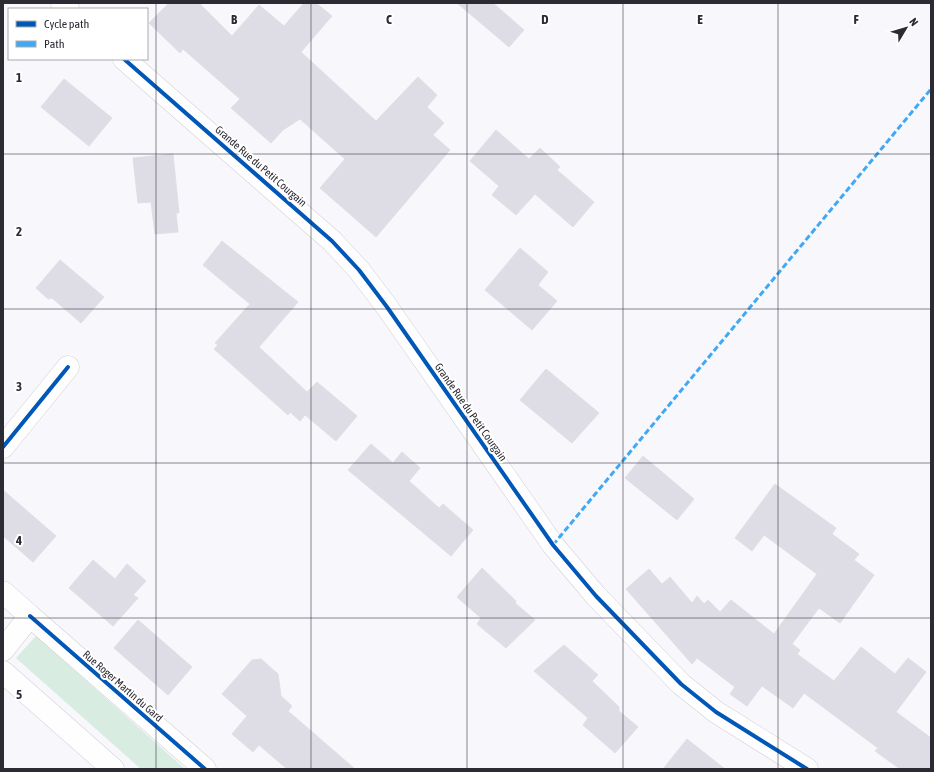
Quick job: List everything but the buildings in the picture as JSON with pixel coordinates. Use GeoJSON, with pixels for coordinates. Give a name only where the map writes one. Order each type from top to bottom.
{"type":"FeatureCollection","features":[{"type":"Feature","properties":{"kind":"street","name":"Grande Rue du Petit Courgain"},"geometry":{"type":"LineString","coordinates":[[125,60],[318,227],[359,270],[387,307],[553,545],[580,579],[667,671],[716,712],[807,769]]}},
{"type":"Feature","properties":{"kind":"street"},"geometry":{"type":"LineString","coordinates":[[3,447],[68,367]]}},
{"type":"Feature","properties":{"kind":"street","name":"Rue Roger Martin du Gard"},"geometry":{"type":"LineString","coordinates":[[3,592],[204,769]]}},
{"type":"Feature","properties":{"kind":"street"},"geometry":{"type":"LineString","coordinates":[[3,650],[30,616]]}},
{"type":"Feature","properties":{"kind":"street"},"geometry":{"type":"LineString","coordinates":[[3,672],[113,769]]}},
{"type":"Feature","properties":{"kind":"green space"},"geometry":{"type":"Polygon","coordinates":[[[36,636],[185,769],[141,769],[16,658],[36,636]]]}},
{"type":"Feature","properties":{"kind":"marked path"},"geometry":{"type":"LineString","coordinates":[[553,545],[931,89]]}},
{"type":"Feature","properties":{"kind":"cycle path"},"geometry":{"type":"LineString","coordinates":[[125,60],[332,241],[359,270],[387,307],[553,545],[596,596],[681,684],[716,712],[807,769]]}},
{"type":"Feature","properties":{"kind":"cycle path"},"geometry":{"type":"LineString","coordinates":[[3,447],[68,367]]}},
{"type":"Feature","properties":{"kind":"cycle path"},"geometry":{"type":"LineString","coordinates":[[30,616],[205,769]]}}]}
